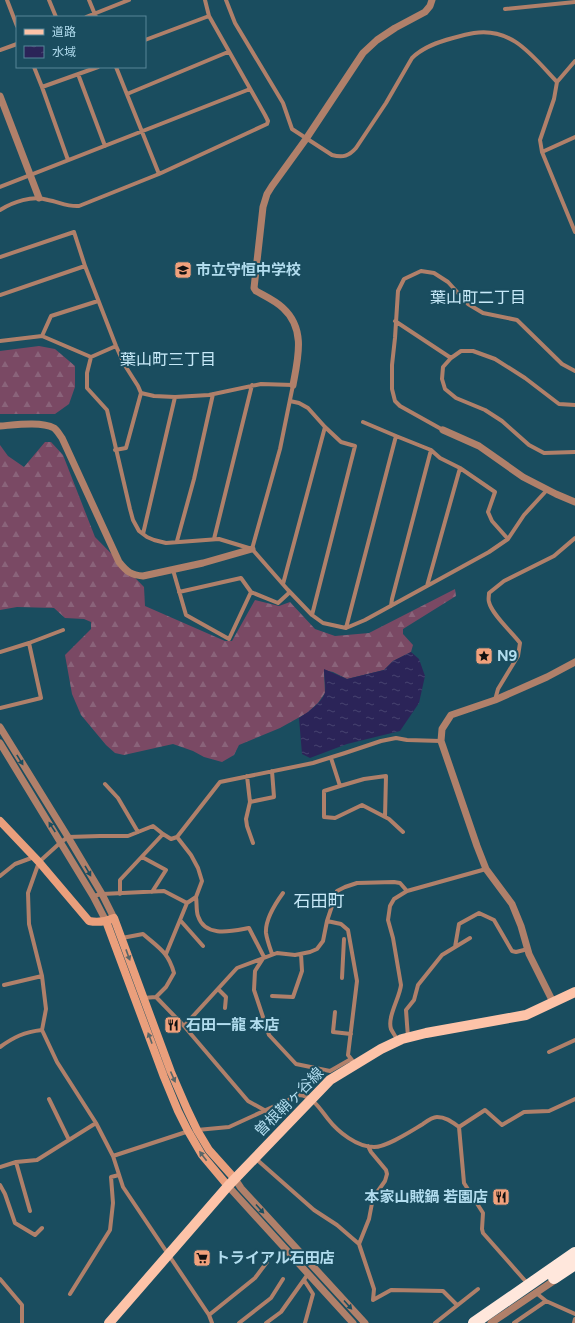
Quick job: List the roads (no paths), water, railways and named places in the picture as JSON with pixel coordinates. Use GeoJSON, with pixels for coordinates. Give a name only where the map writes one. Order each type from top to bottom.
{"type":"FeatureCollection","features":[{"type":"Feature","properties":{"kind":"highway"},"geometry":{"type":"LineString","coordinates":[[474,1323],[575,1252]]}},
{"type":"Feature","properties":{"kind":"highway"},"geometry":{"type":"LineString","coordinates":[[490,1323],[575,1265]]}},
{"type":"Feature","properties":{"kind":"main road"},"geometry":{"type":"LineString","coordinates":[[0,821],[89,921],[96,923],[110,920]]}},
{"type":"Feature","properties":{"kind":"main road"},"geometry":{"type":"LineString","coordinates":[[110,920],[121,938],[164,1077],[188,1131],[202,1155],[231,1183]]}},
{"type":"Feature","properties":{"kind":"main road"},"geometry":{"type":"LineString","coordinates":[[110,920],[140,999],[197,1130],[231,1183]]}},
{"type":"Feature","properties":{"kind":"main road","name":"曽根鞘ヶ谷線"},"geometry":{"type":"LineString","coordinates":[[109,1323],[168,1253],[231,1183],[330,1080],[353,1062],[398,1041],[426,1033],[526,1015],[575,992]]}},
{"type":"Feature","properties":{"kind":"street"},"geometry":{"type":"LineString","coordinates":[[7,0],[16,23]]}},
{"type":"Feature","properties":{"kind":"street"},"geometry":{"type":"LineString","coordinates":[[49,0],[56,16]]}},
{"type":"Feature","properties":{"kind":"street"},"geometry":{"type":"LineString","coordinates":[[90,0],[96,15],[130,0]]}},
{"type":"Feature","properties":{"kind":"street"},"geometry":{"type":"LineString","coordinates":[[0,210],[8,205],[39,198],[69,206],[79,206],[159,174],[267,124],[268,121],[209,16],[205,0]]}},
{"type":"Feature","properties":{"kind":"street"},"geometry":{"type":"LineString","coordinates":[[226,0],[235,23],[284,103],[292,129],[332,155],[346,157],[356,148],[386,103],[412,58],[416,53],[427,47],[474,33],[487,32],[500,35],[525,48],[557,82]]}},
{"type":"Feature","properties":{"kind":"street"},"geometry":{"type":"LineString","coordinates":[[252,549],[280,449],[299,347],[297,330],[292,319],[282,307],[256,291],[254,285],[263,207],[267,194],[306,139],[363,53],[377,40],[424,12],[430,6],[432,0]]}},
{"type":"Feature","properties":{"kind":"street"},"geometry":{"type":"LineString","coordinates":[[505,9],[575,1]]}},
{"type":"Feature","properties":{"kind":"street"},"geometry":{"type":"LineString","coordinates":[[146,40],[209,16]]}},
{"type":"Feature","properties":{"kind":"street"},"geometry":{"type":"LineString","coordinates":[[0,50],[16,44]]}},
{"type":"Feature","properties":{"kind":"street"},"geometry":{"type":"LineString","coordinates":[[127,94],[228,52]]}},
{"type":"Feature","properties":{"kind":"street"},"geometry":{"type":"LineString","coordinates":[[575,61],[557,82],[554,99],[540,140],[542,152],[575,232]]}},
{"type":"Feature","properties":{"kind":"street"},"geometry":{"type":"LineString","coordinates":[[34,68],[68,160]]}},
{"type":"Feature","properties":{"kind":"street"},"geometry":{"type":"LineString","coordinates":[[42,88],[95,68]]}},
{"type":"Feature","properties":{"kind":"street"},"geometry":{"type":"LineString","coordinates":[[116,68],[159,174]]}},
{"type":"Feature","properties":{"kind":"street"},"geometry":{"type":"LineString","coordinates":[[78,74],[105,146]]}},
{"type":"Feature","properties":{"kind":"street"},"geometry":{"type":"LineString","coordinates":[[0,187],[250,89]]}},
{"type":"Feature","properties":{"kind":"street"},"geometry":{"type":"LineString","coordinates":[[0,96],[39,198]]}},
{"type":"Feature","properties":{"kind":"street"},"geometry":{"type":"LineString","coordinates":[[542,152],[575,137]]}},
{"type":"Feature","properties":{"kind":"street"},"geometry":{"type":"LineString","coordinates":[[0,257],[74,232],[84,266],[116,346],[124,364],[141,393],[126,448],[115,450]]}},
{"type":"Feature","properties":{"kind":"street"},"geometry":{"type":"LineString","coordinates":[[0,295],[84,266]]}},
{"type":"Feature","properties":{"kind":"street"},"geometry":{"type":"LineString","coordinates":[[575,371],[562,364],[517,320],[483,313],[468,304],[448,282],[434,273],[421,271],[404,279],[398,291],[392,365],[392,389],[395,401],[400,406],[443,430],[479,446],[523,477],[547,490],[575,502]]}},
{"type":"Feature","properties":{"kind":"street"},"geometry":{"type":"LineString","coordinates":[[42,336],[51,316],[98,301]]}},
{"type":"Feature","properties":{"kind":"street"},"geometry":{"type":"LineString","coordinates":[[395,321],[451,358]]}},
{"type":"Feature","properties":{"kind":"street"},"geometry":{"type":"LineString","coordinates":[[0,341],[42,336],[91,357],[116,346]]}},
{"type":"Feature","properties":{"kind":"street"},"geometry":{"type":"LineString","coordinates":[[575,405],[559,404],[525,378],[495,359],[473,351],[461,351],[451,358],[443,367],[442,379],[445,389],[456,398],[485,410],[502,421],[529,446],[544,454],[575,452]]}},
{"type":"Feature","properties":{"kind":"street"},"geometry":{"type":"LineString","coordinates":[[91,357],[87,373],[87,388],[107,410],[115,450],[133,520],[140,531],[147,537],[162,543],[219,539],[252,549],[282,584],[312,615],[323,623],[346,628],[365,620],[489,552],[508,539],[524,515],[547,490]]}},
{"type":"Feature","properties":{"kind":"street"},"geometry":{"type":"LineString","coordinates":[[141,393],[154,396],[175,397],[213,394],[267,383],[293,385]]}},
{"type":"Feature","properties":{"kind":"street"},"geometry":{"type":"LineString","coordinates":[[214,539],[252,385]]}},
{"type":"Feature","properties":{"kind":"street"},"geometry":{"type":"LineString","coordinates":[[177,542],[194,479],[213,394]]}},
{"type":"Feature","properties":{"kind":"street"},"geometry":{"type":"LineString","coordinates":[[143,534],[175,397]]}},
{"type":"Feature","properties":{"kind":"street"},"geometry":{"type":"LineString","coordinates":[[290,401],[299,403],[308,408],[341,442],[355,446],[312,615]]}},
{"type":"Feature","properties":{"kind":"street"},"geometry":{"type":"LineString","coordinates":[[363,422],[431,450],[440,458],[460,468],[496,492],[488,512],[492,521],[508,539]]}},
{"type":"Feature","properties":{"kind":"street"},"geometry":{"type":"LineString","coordinates":[[0,426],[36,424],[54,428],[62,438],[119,562],[125,570],[134,575],[144,576],[173,570],[252,549]]}},
{"type":"Feature","properties":{"kind":"street"},"geometry":{"type":"LineString","coordinates":[[282,584],[325,427]]}},
{"type":"Feature","properties":{"kind":"street"},"geometry":{"type":"LineString","coordinates":[[346,628],[396,436]]}},
{"type":"Feature","properties":{"kind":"street"},"geometry":{"type":"LineString","coordinates":[[391,606],[431,450]]}},
{"type":"Feature","properties":{"kind":"street"},"geometry":{"type":"LineString","coordinates":[[427,586],[460,468]]}},
{"type":"Feature","properties":{"kind":"street"},"geometry":{"type":"LineString","coordinates":[[495,700],[498,689],[518,656],[520,643],[496,615],[489,602],[489,593],[504,581],[554,556],[575,538]]}},
{"type":"Feature","properties":{"kind":"street"},"geometry":{"type":"LineString","coordinates":[[173,570],[186,616],[229,639],[251,592]]}},
{"type":"Feature","properties":{"kind":"street"},"geometry":{"type":"LineString","coordinates":[[179,592],[241,578],[251,592],[278,603],[290,592]]}},
{"type":"Feature","properties":{"kind":"street"},"geometry":{"type":"LineString","coordinates":[[0,652],[63,630]]}},
{"type":"Feature","properties":{"kind":"street"},"geometry":{"type":"LineString","coordinates":[[0,708],[41,698],[29,643]]}},
{"type":"Feature","properties":{"kind":"street"},"geometry":{"type":"LineString","coordinates":[[553,1002],[528,949],[512,904],[486,869],[441,741],[442,729],[451,714],[495,700],[547,677],[575,662]]}},
{"type":"Feature","properties":{"kind":"street"},"geometry":{"type":"LineString","coordinates":[[0,727],[102,894],[110,920]]}},
{"type":"Feature","properties":{"kind":"street"},"geometry":{"type":"LineString","coordinates":[[0,876],[15,864],[36,860],[68,837],[128,836],[153,826],[172,839],[177,837],[220,782],[313,763],[381,741],[396,738],[407,740],[441,741]]}},
{"type":"Feature","properties":{"kind":"street"},"geometry":{"type":"LineString","coordinates":[[0,743],[93,896],[110,920]]}},
{"type":"Feature","properties":{"kind":"street"},"geometry":{"type":"LineString","coordinates":[[331,758],[340,786]]}},
{"type":"Feature","properties":{"kind":"street"},"geometry":{"type":"LineString","coordinates":[[250,802],[274,797],[272,771]]}},
{"type":"Feature","properties":{"kind":"street"},"geometry":{"type":"LineString","coordinates":[[248,776],[250,802],[246,820],[253,843]]}},
{"type":"Feature","properties":{"kind":"street"},"geometry":{"type":"LineString","coordinates":[[385,817],[386,776],[364,779],[324,791],[324,817],[334,818],[362,805],[385,817],[403,832]]}},
{"type":"Feature","properties":{"kind":"street"},"geometry":{"type":"LineString","coordinates":[[105,784],[118,798],[138,832]]}},
{"type":"Feature","properties":{"kind":"street"},"geometry":{"type":"LineString","coordinates":[[120,894],[120,880],[163,834]]}},
{"type":"Feature","properties":{"kind":"street"},"geometry":{"type":"LineString","coordinates":[[177,837],[191,855],[198,868],[202,881],[196,897],[198,916],[204,925],[214,930],[225,932],[249,928],[264,957]]}},
{"type":"Feature","properties":{"kind":"street"},"geometry":{"type":"LineString","coordinates":[[142,857],[166,870],[152,892]]}},
{"type":"Feature","properties":{"kind":"street"},"geometry":{"type":"LineString","coordinates":[[36,860],[28,893],[29,924],[42,976],[46,1009],[42,1030],[57,1062],[96,1123],[113,1156],[123,1187],[209,1315],[212,1323]]}},
{"type":"Feature","properties":{"kind":"street"},"geometry":{"type":"LineString","coordinates":[[398,1041],[391,1028],[391,1024],[394,1006],[401,992],[401,984],[393,938],[388,920],[390,906],[394,899],[407,891],[486,869]]}},
{"type":"Feature","properties":{"kind":"street"},"geometry":{"type":"LineString","coordinates":[[184,1026],[237,968],[272,954],[277,953],[295,955],[317,949],[323,941],[327,921],[337,891],[357,883],[394,882],[400,883],[407,891]]}},
{"type":"Feature","properties":{"kind":"street"},"geometry":{"type":"LineString","coordinates":[[93,896],[102,894],[164,891],[187,903]]}},
{"type":"Feature","properties":{"kind":"street"},"geometry":{"type":"LineString","coordinates":[[272,954],[266,935],[266,925],[283,893]]}},
{"type":"Feature","properties":{"kind":"street"},"geometry":{"type":"LineString","coordinates":[[166,954],[187,903],[196,897]]}},
{"type":"Feature","properties":{"kind":"street"},"geometry":{"type":"LineString","coordinates":[[455,947],[459,924],[479,913],[494,920],[512,951],[516,952],[528,949]]}},
{"type":"Feature","properties":{"kind":"street"},"geometry":{"type":"LineString","coordinates":[[180,920],[203,946]]}},
{"type":"Feature","properties":{"kind":"street"},"geometry":{"type":"LineString","coordinates":[[264,957],[255,971],[254,990],[269,1035],[275,1043],[296,1064],[330,1071],[353,1062],[348,1054],[357,981],[348,930],[341,924],[327,921]]}},
{"type":"Feature","properties":{"kind":"street"},"geometry":{"type":"LineString","coordinates":[[121,938],[143,934],[166,954],[171,962],[174,973],[166,987],[156,997],[140,999]]}},
{"type":"Feature","properties":{"kind":"street"},"geometry":{"type":"LineString","coordinates":[[339,939],[349,937]]}},
{"type":"Feature","properties":{"kind":"street"},"geometry":{"type":"LineString","coordinates":[[408,1038],[406,1010],[414,1000],[418,984],[442,955],[470,938]]}},
{"type":"Feature","properties":{"kind":"street"},"geometry":{"type":"LineString","coordinates":[[342,978],[344,939]]}},
{"type":"Feature","properties":{"kind":"street"},"geometry":{"type":"LineString","coordinates":[[272,996],[293,997],[302,970],[301,954]]}},
{"type":"Feature","properties":{"kind":"street"},"geometry":{"type":"LineString","coordinates":[[4,985],[42,976]]}},
{"type":"Feature","properties":{"kind":"street"},"geometry":{"type":"LineString","coordinates":[[218,989],[226,997],[225,1008]]}},
{"type":"Feature","properties":{"kind":"street"},"geometry":{"type":"LineString","coordinates":[[156,997],[184,1026],[248,1101],[266,1111]]}},
{"type":"Feature","properties":{"kind":"street"},"geometry":{"type":"LineString","coordinates":[[336,1012],[332,1032],[351,1034]]}},
{"type":"Feature","properties":{"kind":"street"},"geometry":{"type":"LineString","coordinates":[[0,1047],[29,1031],[42,1030]]}},
{"type":"Feature","properties":{"kind":"street"},"geometry":{"type":"LineString","coordinates":[[549,1052],[575,1040]]}},
{"type":"Feature","properties":{"kind":"street"},"geometry":{"type":"LineString","coordinates":[[113,1156],[188,1131],[229,1127],[299,1095],[305,1095],[311,1099],[342,1133],[362,1146],[375,1147],[393,1141],[435,1117],[447,1118],[458,1127],[464,1183],[483,1212],[483,1234],[528,1284],[546,1301],[575,1314]]}},
{"type":"Feature","properties":{"kind":"street"},"geometry":{"type":"LineString","coordinates":[[49,1099],[69,1140]]}},
{"type":"Feature","properties":{"kind":"street"},"geometry":{"type":"LineString","coordinates":[[458,1127],[485,1110],[502,1126],[524,1112],[549,1111],[575,1099]]}},
{"type":"Feature","properties":{"kind":"street"},"geometry":{"type":"LineString","coordinates":[[0,1167],[16,1162],[37,1160],[96,1123]]}},
{"type":"Feature","properties":{"kind":"street"},"geometry":{"type":"LineString","coordinates":[[359,1244],[369,1219],[373,1198],[385,1181],[387,1174],[386,1170],[368,1146]]}},
{"type":"Feature","properties":{"kind":"street"},"geometry":{"type":"LineString","coordinates":[[255,1158],[314,1210],[337,1225],[359,1244],[374,1289],[373,1300],[391,1290],[443,1291],[457,1305]]}},
{"type":"Feature","properties":{"kind":"street"},"geometry":{"type":"LineString","coordinates":[[16,1162],[30,1211]]}},
{"type":"Feature","properties":{"kind":"street"},"geometry":{"type":"LineString","coordinates":[[70,1294],[110,1230],[113,1203],[111,1177],[119,1175]]}},
{"type":"Feature","properties":{"kind":"street"},"geometry":{"type":"LineString","coordinates":[[231,1183],[306,1277],[353,1323]]}},
{"type":"Feature","properties":{"kind":"street"},"geometry":{"type":"LineString","coordinates":[[231,1183],[246,1194],[364,1323]]}},
{"type":"Feature","properties":{"kind":"street"},"geometry":{"type":"LineString","coordinates":[[0,1185],[6,1194],[15,1223],[34,1235],[42,1228]]}},
{"type":"Feature","properties":{"kind":"street"},"geometry":{"type":"LineString","coordinates":[[471,1323],[575,1252]]}},
{"type":"Feature","properties":{"kind":"street"},"geometry":{"type":"LineString","coordinates":[[209,1315],[255,1278],[267,1262]]}},
{"type":"Feature","properties":{"kind":"street"},"geometry":{"type":"LineString","coordinates":[[490,1323],[575,1265]]}},
{"type":"Feature","properties":{"kind":"street"},"geometry":{"type":"LineString","coordinates":[[266,1323],[281,1312],[306,1277]]}},
{"type":"Feature","properties":{"kind":"street"},"geometry":{"type":"LineString","coordinates":[[305,1323],[312,1294],[306,1277]]}},
{"type":"Feature","properties":{"kind":"street"},"geometry":{"type":"LineString","coordinates":[[0,1279],[22,1305],[22,1323]]}},
{"type":"Feature","properties":{"kind":"street"},"geometry":{"type":"LineString","coordinates":[[239,1323],[271,1298],[283,1279]]}},
{"type":"Feature","properties":{"kind":"street"},"geometry":{"type":"LineString","coordinates":[[435,1323],[478,1289]]}},
{"type":"Feature","properties":{"kind":"street"},"geometry":{"type":"LineString","coordinates":[[514,1323],[546,1301]]}},
{"type":"Feature","properties":{"kind":"street"},"geometry":{"type":"LineString","coordinates":[[574,1323],[575,1319]]}},
{"type":"Feature","properties":{"kind":"water"},"geometry":{"type":"Polygon","coordinates":[[[411,652],[419,659],[425,676],[419,703],[400,731],[347,744],[310,758],[302,754],[299,718],[314,707],[324,696],[324,669],[347,679],[384,670],[393,661],[411,652]]]}},
{"type":"Feature","properties":{"kind":"place","name":"市立守恒中学校"},"geometry":{"type":"Point","coordinates":[183,270]}},
{"type":"Feature","properties":{"kind":"place","name":"N9"},"geometry":{"type":"Point","coordinates":[484,656]}},
{"type":"Feature","properties":{"kind":"place","name":"石田一龍 本店"},"geometry":{"type":"Point","coordinates":[173,1025]}},
{"type":"Feature","properties":{"kind":"place","name":"本家山賊鍋 若園店"},"geometry":{"type":"Point","coordinates":[501,1197]}},
{"type":"Feature","properties":{"kind":"place","name":"トライアル石田店"},"geometry":{"type":"Point","coordinates":[202,1258]}},
{"type":"Feature","properties":{"kind":"district","name":"葉山町二丁目"},"geometry":{"type":"Point","coordinates":[478,297]}},
{"type":"Feature","properties":{"kind":"district","name":"葉山町三丁目"},"geometry":{"type":"Point","coordinates":[168,359]}},
{"type":"Feature","properties":{"kind":"district","name":"石田町"},"geometry":{"type":"Point","coordinates":[319,901]}}]}
